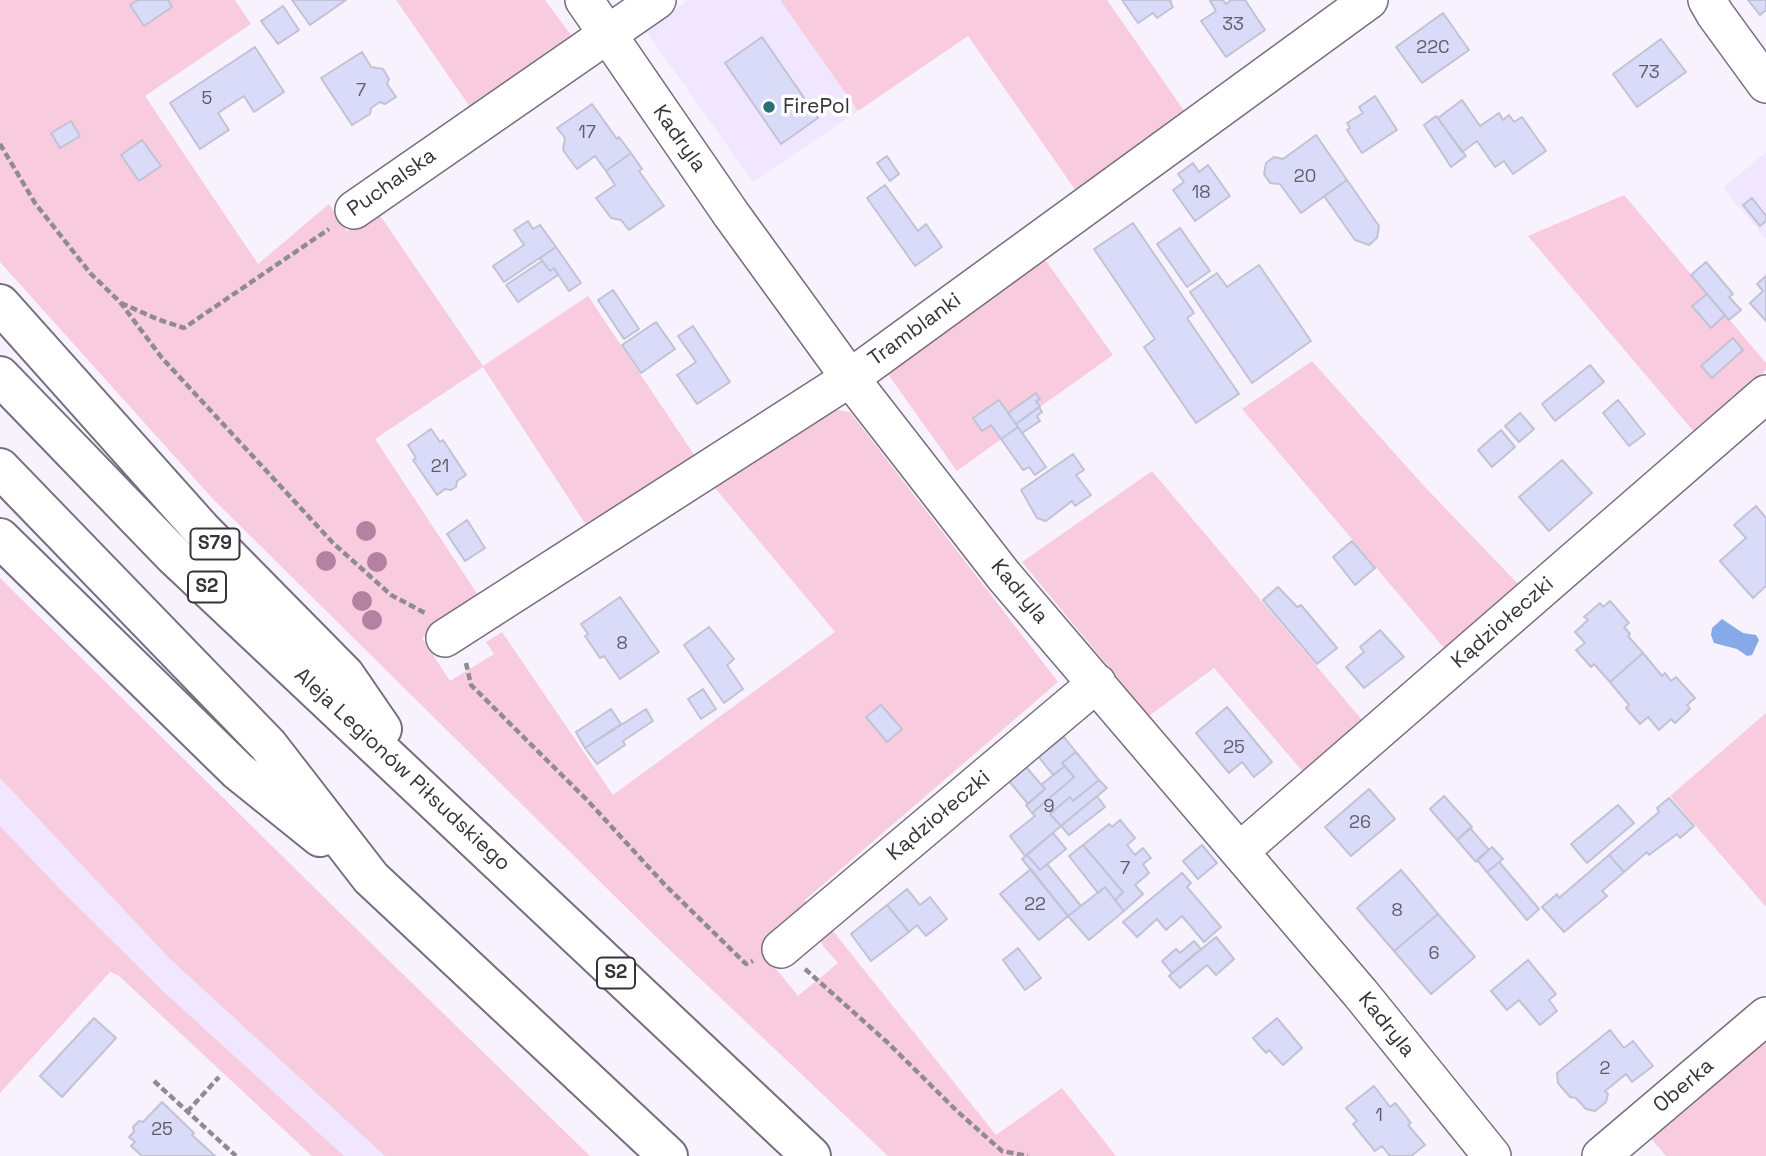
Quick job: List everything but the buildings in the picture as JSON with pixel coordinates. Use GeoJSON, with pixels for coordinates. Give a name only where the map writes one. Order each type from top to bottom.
{"type":"FeatureCollection","features":[{"type":"Feature","properties":{"kind":"highway","name":"S79"},"geometry":{"type":"LineString","coordinates":[[0,304],[201,530],[345,675],[422,788]]}},
{"type":"Feature","properties":{"kind":"highway","name":"Aleja Legionów Piłsudskiego"},"geometry":{"type":"LineString","coordinates":[[0,376],[174,556],[811,1156]]}},
{"type":"Feature","properties":{"kind":"highway"},"geometry":{"type":"LineString","coordinates":[[0,468],[268,745],[371,878]]}},
{"type":"Feature","properties":{"kind":"highway"},"geometry":{"type":"LineString","coordinates":[[0,538],[238,771],[371,878],[668,1156]]}},
{"type":"Feature","properties":{"kind":"street","name":"Kadryla"},"geometry":{"type":"LineString","coordinates":[[584,0],[731,214],[850,378],[1004,576],[1361,994],[1492,1156]]}},
{"type":"Feature","properties":{"kind":"street","name":"Puchalska"},"geometry":{"type":"LineString","coordinates":[[354,210],[657,0]]}},
{"type":"Feature","properties":{"kind":"street","name":"Tramblanki"},"geometry":{"type":"LineString","coordinates":[[451,634],[850,378],[1368,0]]}},
{"type":"Feature","properties":{"kind":"street"},"geometry":{"type":"LineString","coordinates":[[1707,0],[1766,84]]}},
{"type":"Feature","properties":{"kind":"street","name":"Kądziołeczki"},"geometry":{"type":"LineString","coordinates":[[1240,851],[1766,394]]}},
{"type":"Feature","properties":{"kind":"street","name":"Kądziołeczki"},"geometry":{"type":"LineString","coordinates":[[781,949],[1097,683]]}},
{"type":"Feature","properties":{"kind":"street","name":"Oberka"},"geometry":{"type":"LineString","coordinates":[[1601,1156],[1766,1016]]}},
{"type":"Feature","properties":{"kind":"path"},"geometry":{"type":"LineString","coordinates":[[0,144],[35,203],[91,274],[120,302],[162,358],[333,542],[391,594],[451,634],[471,684],[588,801],[665,885],[746,964],[781,949],[837,996],[1002,1151],[1028,1156]]}},
{"type":"Feature","properties":{"kind":"path","name":"Puchalska"},"geometry":{"type":"LineString","coordinates":[[120,302],[184,328],[319,237],[354,210]]}},
{"type":"Feature","properties":{"kind":"path"},"geometry":{"type":"LineString","coordinates":[[187,1112],[219,1077]]}},
{"type":"Feature","properties":{"kind":"path"},"geometry":{"type":"LineString","coordinates":[[154,1081],[236,1156]]}},
{"type":"Feature","properties":{"kind":"shaded area"},"geometry":{"type":"Polygon","coordinates":[[[0,0],[235,0],[251,24],[145,96],[258,264],[329,204],[347,231],[377,211],[483,366],[588,296],[695,456],[588,528],[483,367],[375,439],[480,598],[422,638],[450,681],[494,654],[486,642],[502,632],[613,795],[835,632],[715,488],[825,415],[838,410],[850,412],[1058,682],[805,900],[815,912],[763,953],[798,996],[838,963],[823,946],[818,934],[829,926],[996,1135],[1062,1088],[1116,1156],[888,1156],[655,936],[212,498],[0,262],[0,0]]]}},
{"type":"Feature","properties":{"kind":"shaded area"},"geometry":{"type":"Polygon","coordinates":[[[396,0],[545,0],[571,35],[470,107],[396,0]]]}},
{"type":"Feature","properties":{"kind":"shaded area"},"geometry":{"type":"Polygon","coordinates":[[[688,0],[780,0],[858,111],[753,182],[645,30],[688,0]]]}},
{"type":"Feature","properties":{"kind":"shaded area"},"geometry":{"type":"Polygon","coordinates":[[[780,0],[1107,0],[1185,112],[1076,191],[968,36],[858,111],[780,0]]]}},
{"type":"Feature","properties":{"kind":"shaded area"},"geometry":{"type":"Polygon","coordinates":[[[1766,152],[1766,239],[1723,188],[1766,152]]]}},
{"type":"Feature","properties":{"kind":"shaded area"},"geometry":{"type":"Polygon","coordinates":[[[1624,195],[1766,363],[1766,370],[1694,432],[1528,236],[1624,195]]]}},
{"type":"Feature","properties":{"kind":"shaded area"},"geometry":{"type":"Polygon","coordinates":[[[1044,258],[1113,355],[1016,424],[1018,427],[957,471],[885,370],[1044,258]]]}},
{"type":"Feature","properties":{"kind":"shaded area"},"geometry":{"type":"Polygon","coordinates":[[[1312,361],[1424,486],[1519,585],[1444,648],[1242,409],[1312,361]]]}},
{"type":"Feature","properties":{"kind":"shaded area"},"geometry":{"type":"Polygon","coordinates":[[[1152,471],[1362,720],[1304,773],[1214,668],[1149,716],[1022,562],[1152,471]]]}},
{"type":"Feature","properties":{"kind":"shaded area"},"geometry":{"type":"Polygon","coordinates":[[[0,578],[590,1156],[385,1156],[171,960],[0,778],[0,578]]]}},
{"type":"Feature","properties":{"kind":"shaded area"},"geometry":{"type":"Polygon","coordinates":[[[1766,713],[1766,907],[1670,796],[1766,713]]]}},
{"type":"Feature","properties":{"kind":"shaded area"},"geometry":{"type":"Polygon","coordinates":[[[0,778],[171,960],[385,1156],[344,1156],[164,992],[0,826],[0,778]]]}},
{"type":"Feature","properties":{"kind":"shaded area"},"geometry":{"type":"Polygon","coordinates":[[[0,826],[164,992],[344,1156],[312,1156],[118,975],[110,972],[0,1093],[0,826]]]}},
{"type":"Feature","properties":{"kind":"shaded area"},"geometry":{"type":"Polygon","coordinates":[[[1766,1037],[1766,1156],[1666,1156],[1649,1136],[1766,1037]]]}},
{"type":"Feature","properties":{"kind":"water"},"geometry":{"type":"Polygon","coordinates":[[[1722,619],[1743,633],[1756,635],[1759,640],[1752,655],[1747,656],[1737,649],[1714,643],[1712,628],[1722,619]]]}},
{"type":"Feature","properties":{"kind":"place","name":"FirePol"},"geometry":{"type":"Point","coordinates":[769,107]}}]}
